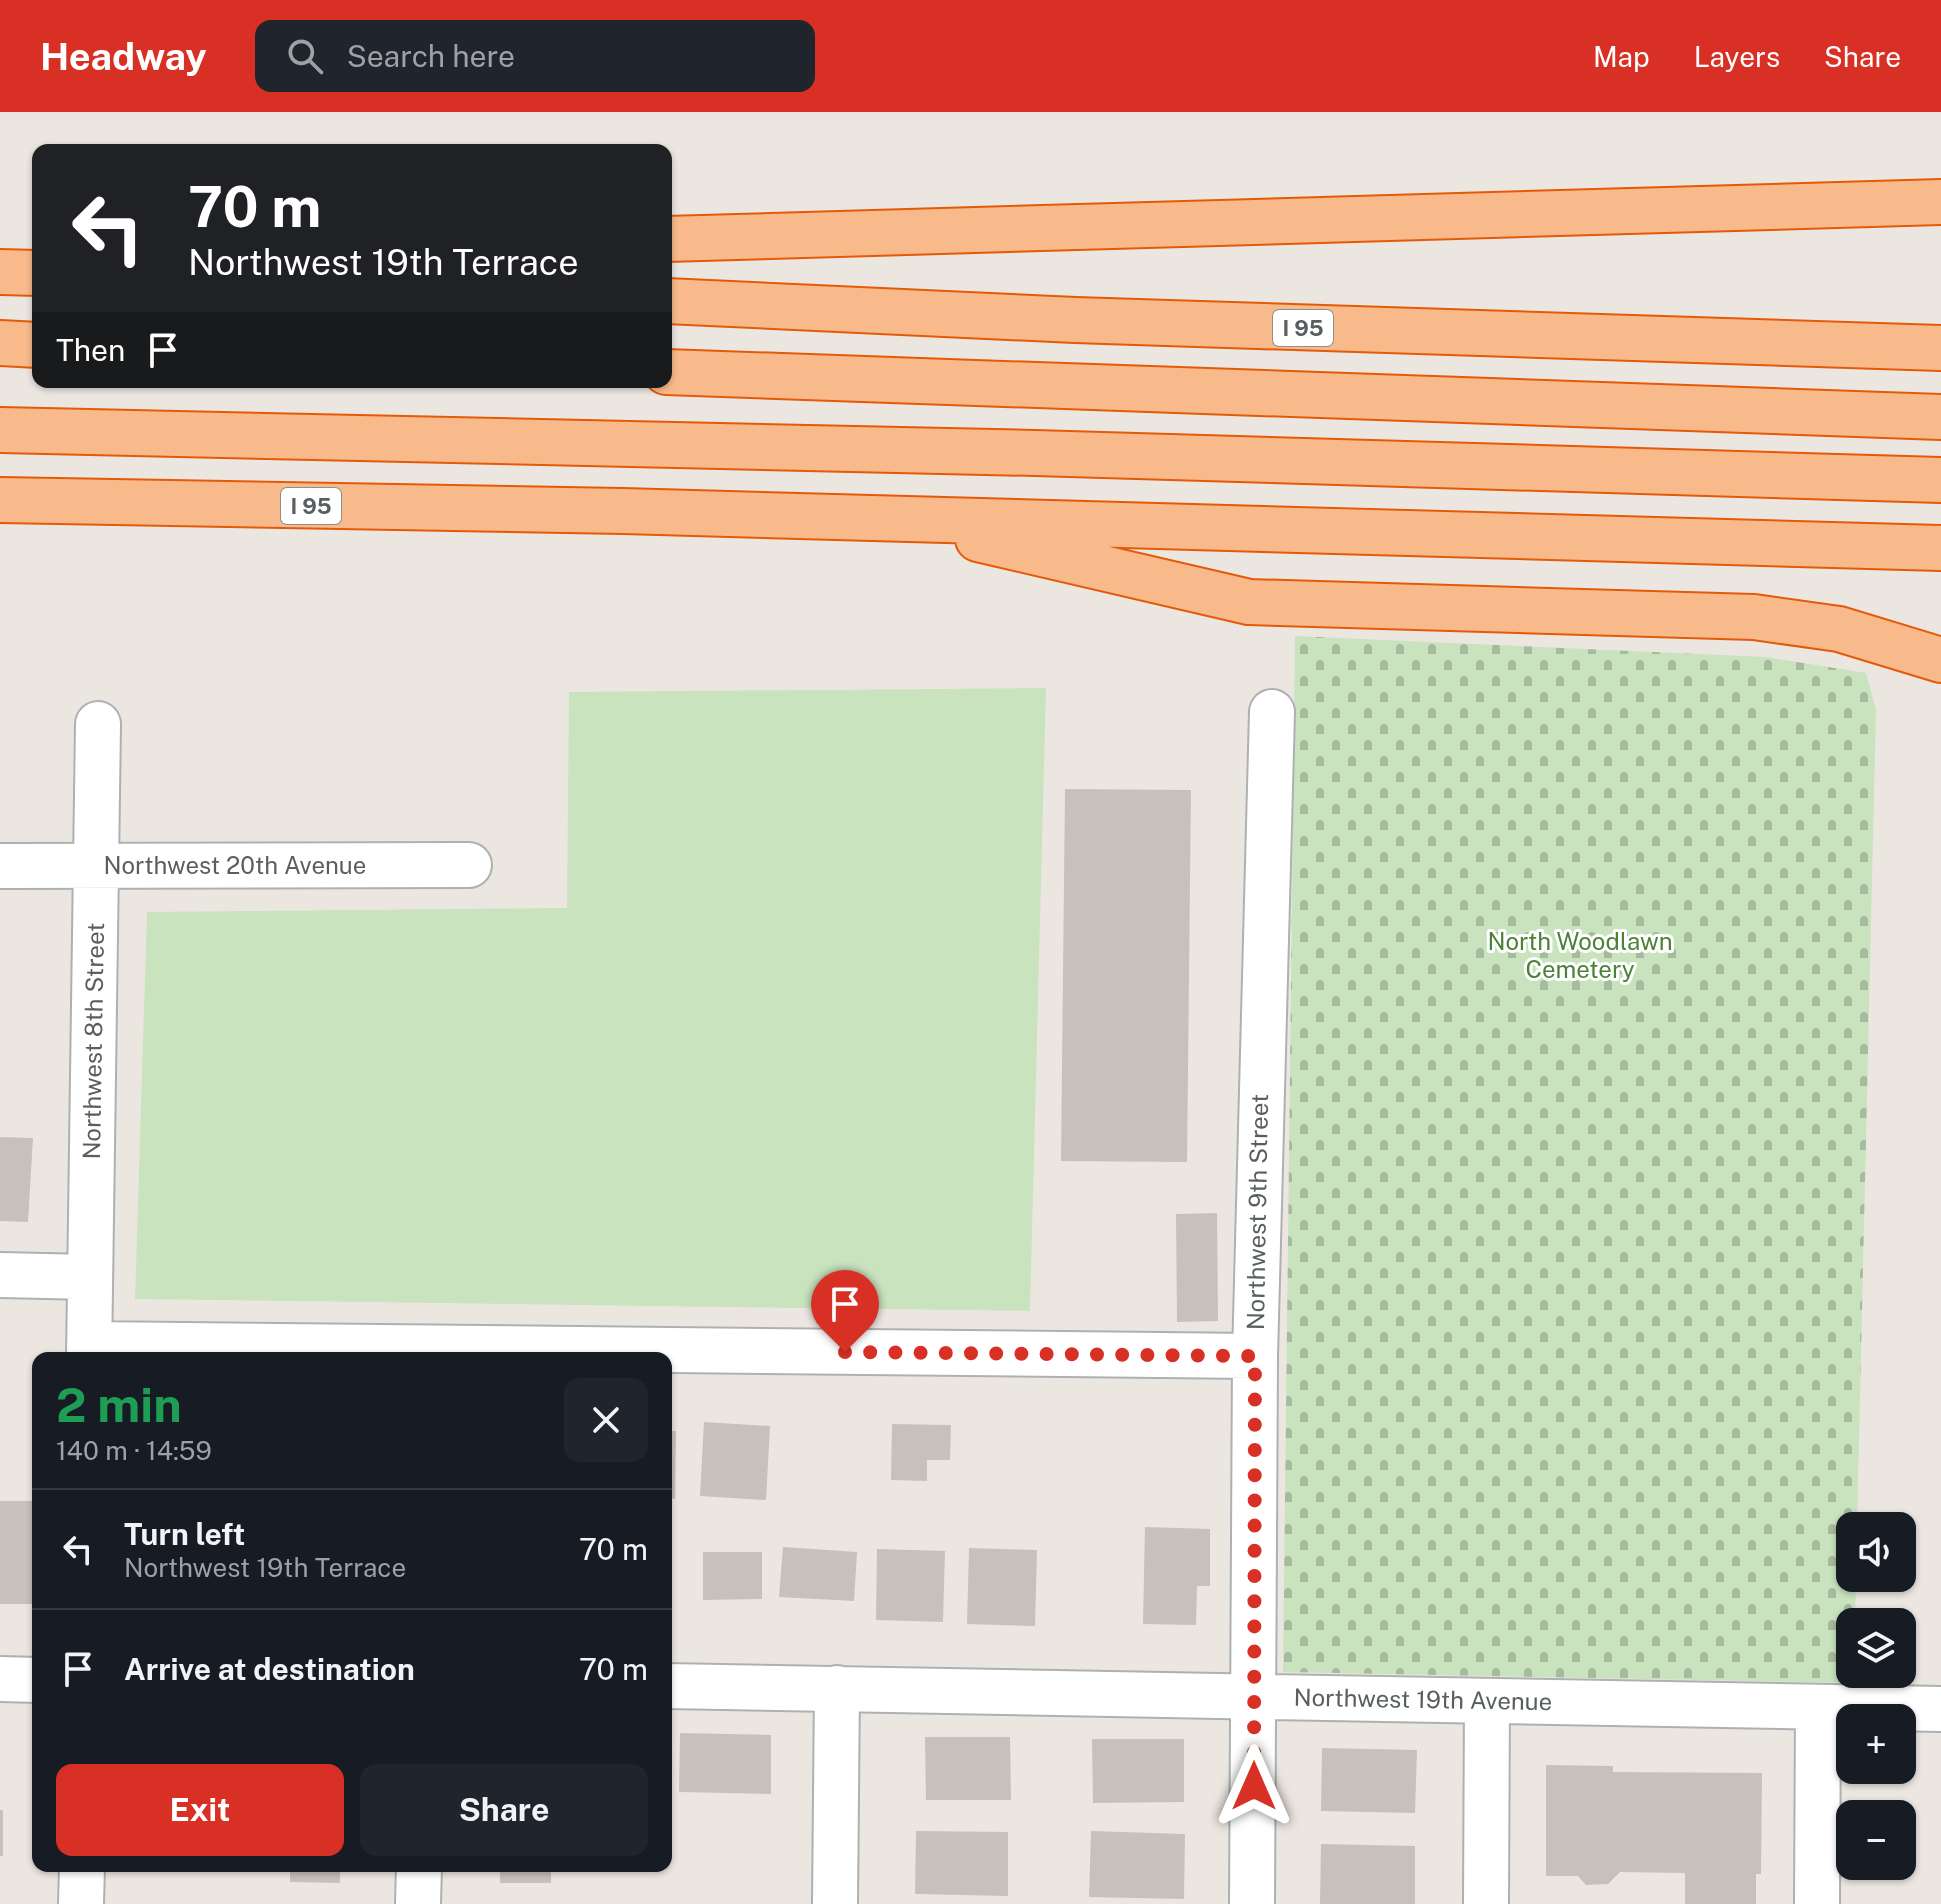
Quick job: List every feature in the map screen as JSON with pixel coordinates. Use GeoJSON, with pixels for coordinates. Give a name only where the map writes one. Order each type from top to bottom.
{"type":"FeatureCollection","features":[{"type":"Feature","properties":{"kind":"highway"},"geometry":{"type":"LineString","coordinates":[[672,239],[1941,202]]}},
{"type":"Feature","properties":{"kind":"highway"},"geometry":{"type":"LineString","coordinates":[[0,272],[32,273]]}},
{"type":"Feature","properties":{"kind":"highway","name":"I 95"},"geometry":{"type":"LineString","coordinates":[[672,301],[1075,320],[1941,348]]}},
{"type":"Feature","properties":{"kind":"highway"},"geometry":{"type":"LineString","coordinates":[[0,343],[32,345]]}},
{"type":"Feature","properties":{"kind":"highway"},"geometry":{"type":"LineString","coordinates":[[672,372],[1941,417]]}},
{"type":"Feature","properties":{"kind":"highway"},"geometry":{"type":"LineString","coordinates":[[0,430],[1035,453],[1941,480]]}},
{"type":"Feature","properties":{"kind":"highway","name":"I 95"},"geometry":{"type":"LineString","coordinates":[[0,500],[886,518],[1941,548]]}},
{"type":"Feature","properties":{"kind":"highway"},"geometry":{"type":"LineString","coordinates":[[886,518],[1249,602],[1754,617],[1839,629],[1941,660]]}},
{"type":"Feature","properties":{"kind":"street","name":"Northwest 9th Street"},"geometry":{"type":"LineString","coordinates":[[1252,1904],[1255,1356],[1272,712]]}},
{"type":"Feature","properties":{"kind":"street","name":"Northwest 8th Street"},"geometry":{"type":"LineString","coordinates":[[89,1351],[98,724]]}},
{"type":"Feature","properties":{"kind":"street","name":"Northwest 20th Avenue"},"geometry":{"type":"LineString","coordinates":[[0,866],[469,865]]}},
{"type":"Feature","properties":{"kind":"street"},"geometry":{"type":"LineString","coordinates":[[0,1275],[90,1277]]}},
{"type":"Feature","properties":{"kind":"street"},"geometry":{"type":"LineString","coordinates":[[89,1351],[322,1352]]}},
{"type":"Feature","properties":{"kind":"street"},"geometry":{"type":"LineString","coordinates":[[672,1354],[1255,1356]]}},
{"type":"Feature","properties":{"kind":"street"},"geometry":{"type":"LineString","coordinates":[[0,1679],[32,1680]]}},
{"type":"Feature","properties":{"kind":"street","name":"Northwest 19th Avenue"},"geometry":{"type":"LineString","coordinates":[[672,1686],[1941,1709]]}},
{"type":"Feature","properties":{"kind":"street"},"geometry":{"type":"LineString","coordinates":[[835,1904],[837,1688]]}},
{"type":"Feature","properties":{"kind":"street"},"geometry":{"type":"LineString","coordinates":[[1486,1904],[1487,1701]]}},
{"type":"Feature","properties":{"kind":"street"},"geometry":{"type":"LineString","coordinates":[[1817,1904],[1818,1708]]}},
{"type":"Feature","properties":{"kind":"street"},"geometry":{"type":"LineString","coordinates":[[81,1904],[82,1872]]}},
{"type":"Feature","properties":{"kind":"street"},"geometry":{"type":"LineString","coordinates":[[418,1904],[419,1872]]}},
{"type":"Feature","properties":{"kind":"green space","name":"North Woodlawn Cemetery"},"geometry":{"type":"Polygon","coordinates":[[[1295,636],[1766,657],[1866,673],[1876,710],[1857,1512],[1836,1512],[1836,1592],[1856,1592],[1855,1608],[1836,1608],[1836,1683],[1283,1672],[1295,636]]]}},
{"type":"Feature","properties":{"kind":"green space"},"geometry":{"type":"Polygon","coordinates":[[[1046,688],[1030,1311],[135,1299],[147,912],[567,908],[569,692],[1046,688]]]}},
{"type":"Feature","properties":{"kind":"building"},"geometry":{"type":"Polygon","coordinates":[[[1065,789],[1191,790],[1187,1162],[1061,1161],[1065,789]]]}},
{"type":"Feature","properties":{"kind":"building"},"geometry":{"type":"Polygon","coordinates":[[[0,1137],[33,1138],[28,1222],[0,1221],[0,1137]]]}},
{"type":"Feature","properties":{"kind":"building"},"geometry":{"type":"Polygon","coordinates":[[[1217,1213],[1218,1321],[1177,1322],[1176,1214],[1217,1213]]]}},
{"type":"Feature","properties":{"kind":"building"},"geometry":{"type":"Polygon","coordinates":[[[704,1422],[770,1426],[766,1500],[700,1496],[704,1422]]]}},
{"type":"Feature","properties":{"kind":"building"},"geometry":{"type":"Polygon","coordinates":[[[892,1424],[951,1425],[950,1460],[927,1460],[927,1481],[891,1480],[892,1424]]]}},
{"type":"Feature","properties":{"kind":"building"},"geometry":{"type":"Polygon","coordinates":[[[672,1431],[676,1431],[675,1499],[672,1499],[672,1431]]]}},
{"type":"Feature","properties":{"kind":"building"},"geometry":{"type":"Polygon","coordinates":[[[0,1501],[32,1501],[32,1604],[0,1604],[0,1501]]]}},
{"type":"Feature","properties":{"kind":"building"},"geometry":{"type":"Polygon","coordinates":[[[1145,1527],[1210,1529],[1210,1586],[1197,1586],[1196,1625],[1143,1624],[1145,1527]]]}},
{"type":"Feature","properties":{"kind":"building"},"geometry":{"type":"Polygon","coordinates":[[[783,1547],[857,1552],[854,1601],[779,1597],[783,1547]]]}},
{"type":"Feature","properties":{"kind":"building"},"geometry":{"type":"Polygon","coordinates":[[[969,1548],[1037,1550],[1035,1626],[967,1624],[969,1548]]]}},
{"type":"Feature","properties":{"kind":"building"},"geometry":{"type":"Polygon","coordinates":[[[877,1549],[945,1551],[943,1622],[876,1620],[877,1549]]]}},
{"type":"Feature","properties":{"kind":"building"},"geometry":{"type":"Polygon","coordinates":[[[703,1552],[762,1552],[762,1599],[703,1600],[703,1552]]]}},
{"type":"Feature","properties":{"kind":"building"},"geometry":{"type":"Polygon","coordinates":[[[680,1733],[771,1735],[771,1794],[679,1792],[680,1733]]]}},
{"type":"Feature","properties":{"kind":"building"},"geometry":{"type":"Polygon","coordinates":[[[925,1737],[1010,1737],[1011,1800],[926,1800],[925,1737]]]}},
{"type":"Feature","properties":{"kind":"building"},"geometry":{"type":"Polygon","coordinates":[[[1092,1739],[1184,1739],[1184,1802],[1093,1803],[1092,1739]]]}},
{"type":"Feature","properties":{"kind":"building"},"geometry":{"type":"Polygon","coordinates":[[[1322,1748],[1417,1750],[1415,1813],[1321,1811],[1322,1748]]]}},
{"type":"Feature","properties":{"kind":"building"},"geometry":{"type":"Polygon","coordinates":[[[1546,1765],[1613,1766],[1613,1772],[1762,1773],[1761,1874],[1756,1874],[1756,1904],[1685,1904],[1685,1873],[1620,1872],[1608,1884],[1586,1885],[1578,1876],[1546,1876],[1546,1765]]]}},
{"type":"Feature","properties":{"kind":"building"},"geometry":{"type":"Polygon","coordinates":[[[0,1810],[3,1810],[3,1856],[0,1856],[0,1810]]]}},
{"type":"Feature","properties":{"kind":"building"},"geometry":{"type":"Polygon","coordinates":[[[916,1831],[1008,1832],[1008,1896],[915,1894],[916,1831]]]}},
{"type":"Feature","properties":{"kind":"building"},"geometry":{"type":"Polygon","coordinates":[[[1091,1831],[1185,1834],[1184,1899],[1089,1897],[1091,1831]]]}},
{"type":"Feature","properties":{"kind":"building"},"geometry":{"type":"Polygon","coordinates":[[[1321,1844],[1415,1846],[1415,1904],[1320,1904],[1321,1844]]]}},
{"type":"Feature","properties":{"kind":"building"},"geometry":{"type":"Polygon","coordinates":[[[290,1872],[340,1872],[340,1883],[290,1882],[290,1872]]]}},
{"type":"Feature","properties":{"kind":"building"},"geometry":{"type":"Polygon","coordinates":[[[500,1872],[551,1872],[551,1883],[500,1883],[500,1872]]]}},
{"type":"Feature","properties":{"kind":"route"},"geometry":{"type":"LineString","coordinates":[[845,1352],[1255,1356],[1254,1786]]}}]}
